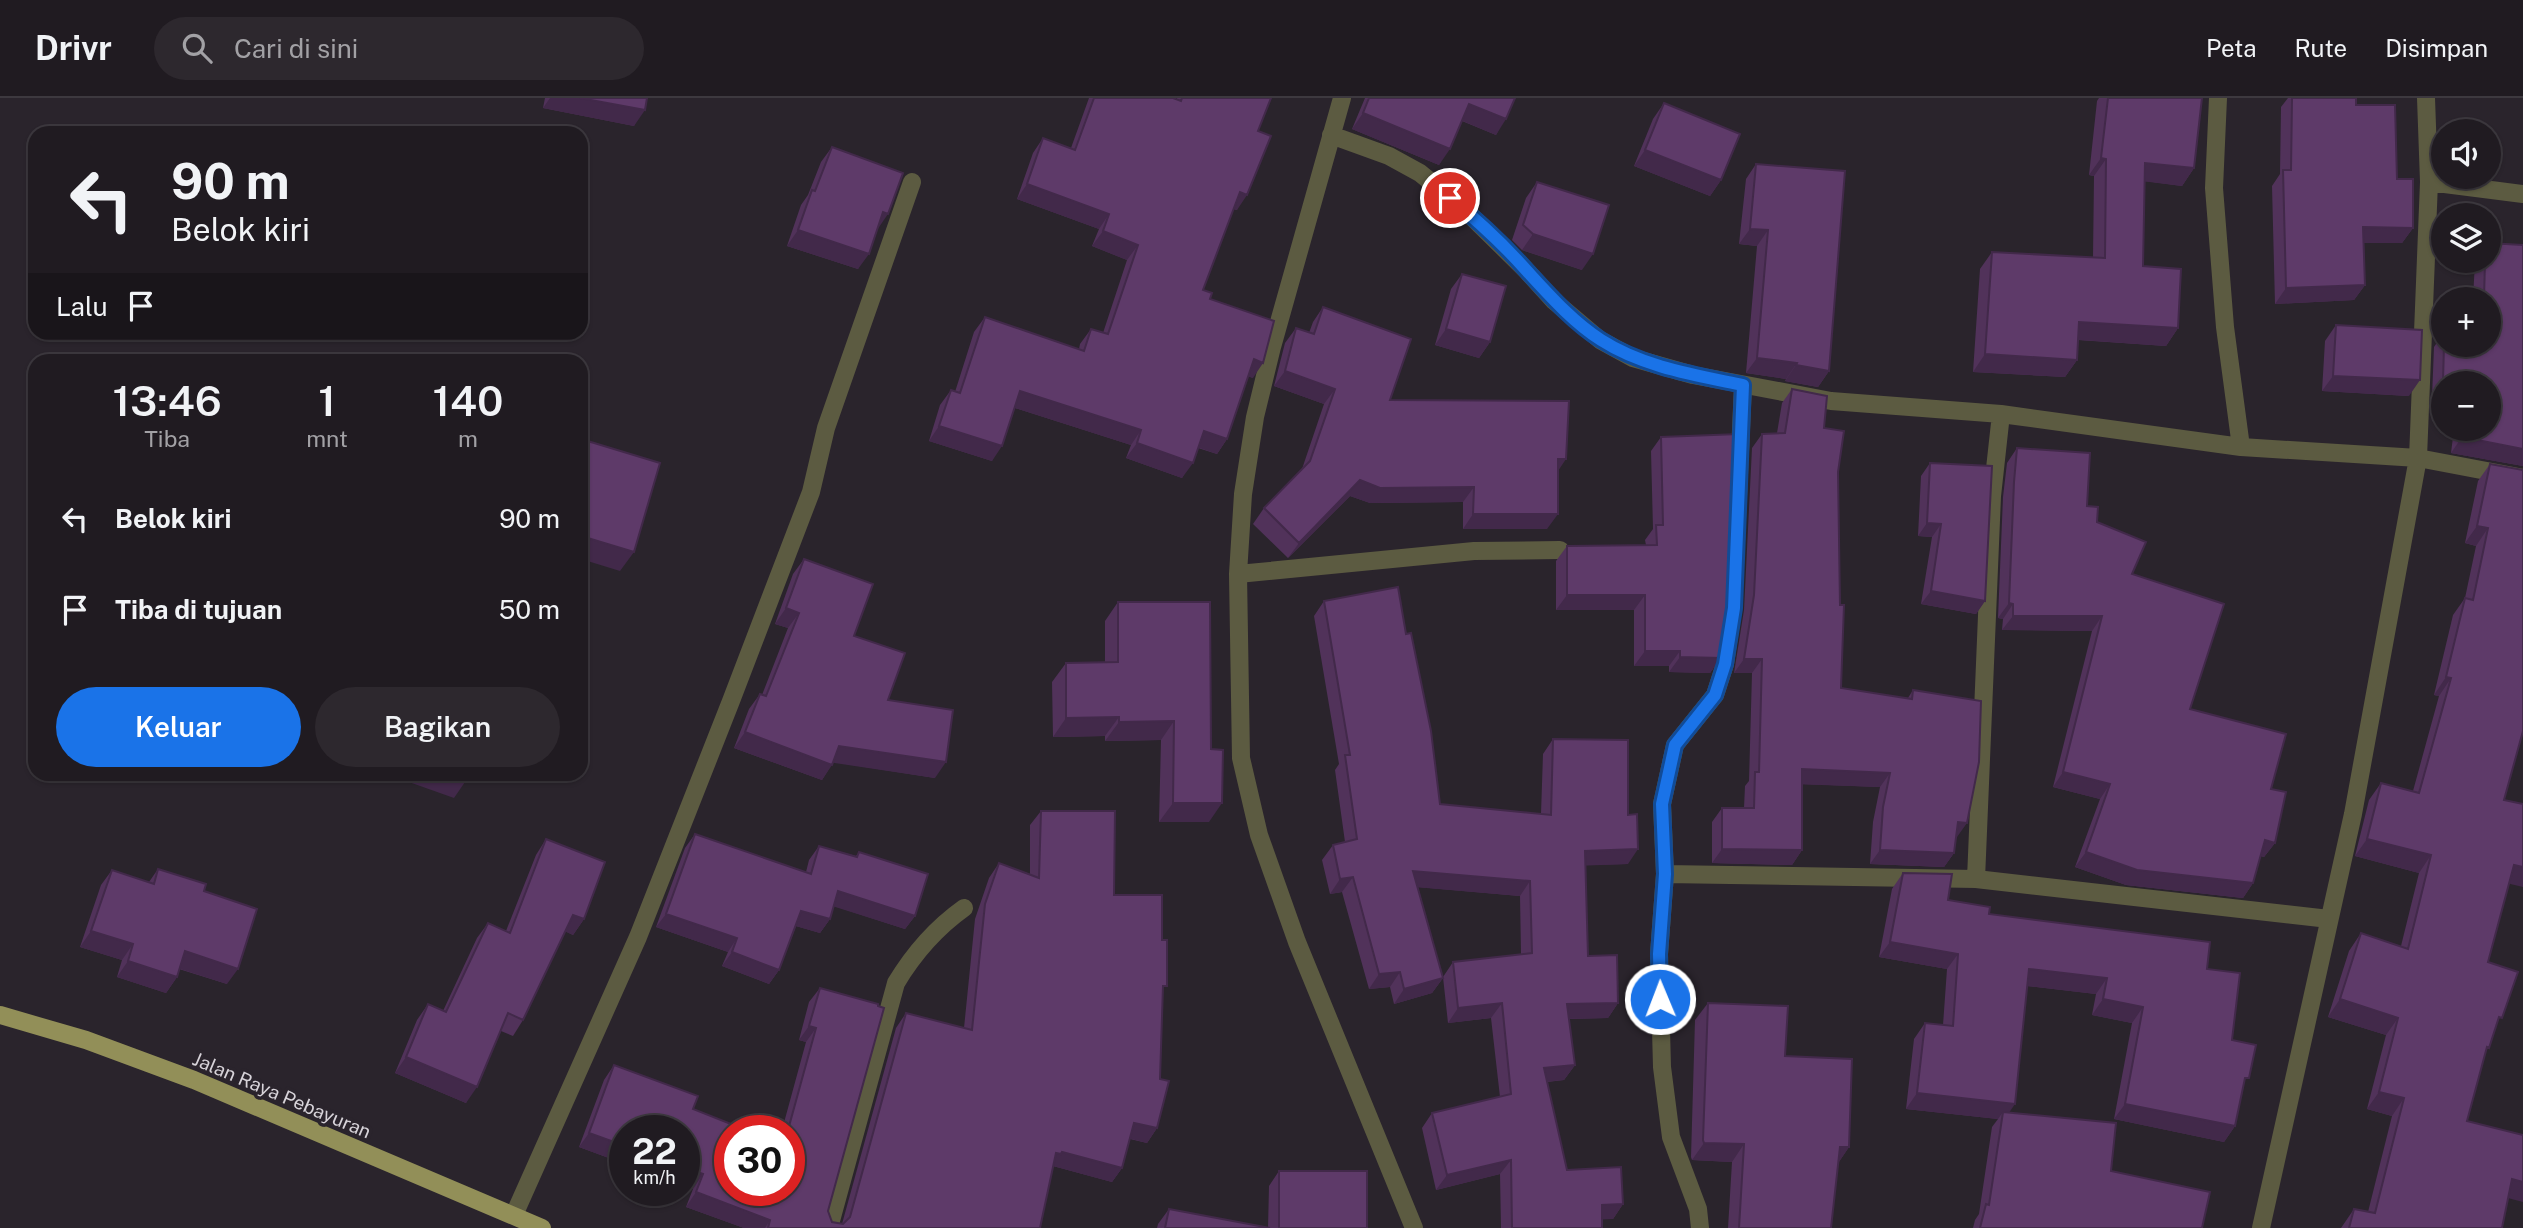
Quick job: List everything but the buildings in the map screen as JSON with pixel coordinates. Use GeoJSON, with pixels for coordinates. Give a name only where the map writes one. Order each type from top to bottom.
{"type":"FeatureCollection","features":[{"type":"Feature","properties":{"kind":"main road","name":"Jalan Raya Pebayuran"},"geometry":{"type":"LineString","coordinates":[[0,1015],[86,1040],[194,1080],[542,1228]]}},
{"type":"Feature","properties":{"kind":"street"},"geometry":{"type":"LineString","coordinates":[[1342,98],[1272,347],[1255,417],[1243,494],[1238,574],[1241,758],[1259,835],[1297,942],[1414,1228]]}},
{"type":"Feature","properties":{"kind":"street"},"geometry":{"type":"LineString","coordinates":[[2218,98],[2214,188],[2225,327],[2241,447]]}},
{"type":"Feature","properties":{"kind":"street"},"geometry":{"type":"LineString","coordinates":[[2260,1228],[2353,814],[2418,458],[2428,182],[2426,98]]}},
{"type":"Feature","properties":{"kind":"street"},"geometry":{"type":"LineString","coordinates":[[1331,135],[1389,156],[1420,173],[1465,210],[1554,301],[1600,340],[1633,358],[1693,375],[1831,401],[2001,414],[2241,447],[2418,458],[2523,478]]}},
{"type":"Feature","properties":{"kind":"street"},"geometry":{"type":"LineString","coordinates":[[514,1215],[638,937],[732,701],[811,492],[826,428],[912,182]]}},
{"type":"Feature","properties":{"kind":"street"},"geometry":{"type":"LineString","coordinates":[[2428,182],[2523,194]]}},
{"type":"Feature","properties":{"kind":"street"},"geometry":{"type":"LineString","coordinates":[[1700,1228],[1698,1209],[1671,1137],[1662,1067],[1659,954],[1665,874],[1662,804],[1675,745],[1715,695],[1725,664],[1734,608],[1743,385]]}},
{"type":"Feature","properties":{"kind":"street"},"geometry":{"type":"LineString","coordinates":[[1976,879],[1992,496],[2001,414]]}},
{"type":"Feature","properties":{"kind":"street"},"geometry":{"type":"LineString","coordinates":[[1238,574],[1474,551],[1560,550]]}},
{"type":"Feature","properties":{"kind":"street"},"geometry":{"type":"LineString","coordinates":[[1665,874],[1976,879],[2329,919]]}},
{"type":"Feature","properties":{"kind":"street"},"geometry":{"type":"LineString","coordinates":[[829,1228],[896,983],[908,963],[943,923],[964,908]]}},
{"type":"Feature","properties":{"kind":"route"},"geometry":{"type":"LineString","coordinates":[[1450,198],[1525,269],[1554,301],[1600,340],[1633,358],[1693,375],[1743,385],[1734,608],[1725,664],[1715,695],[1689,724],[1675,745],[1662,804],[1665,874],[1659,954],[1660,999]]}}]}
